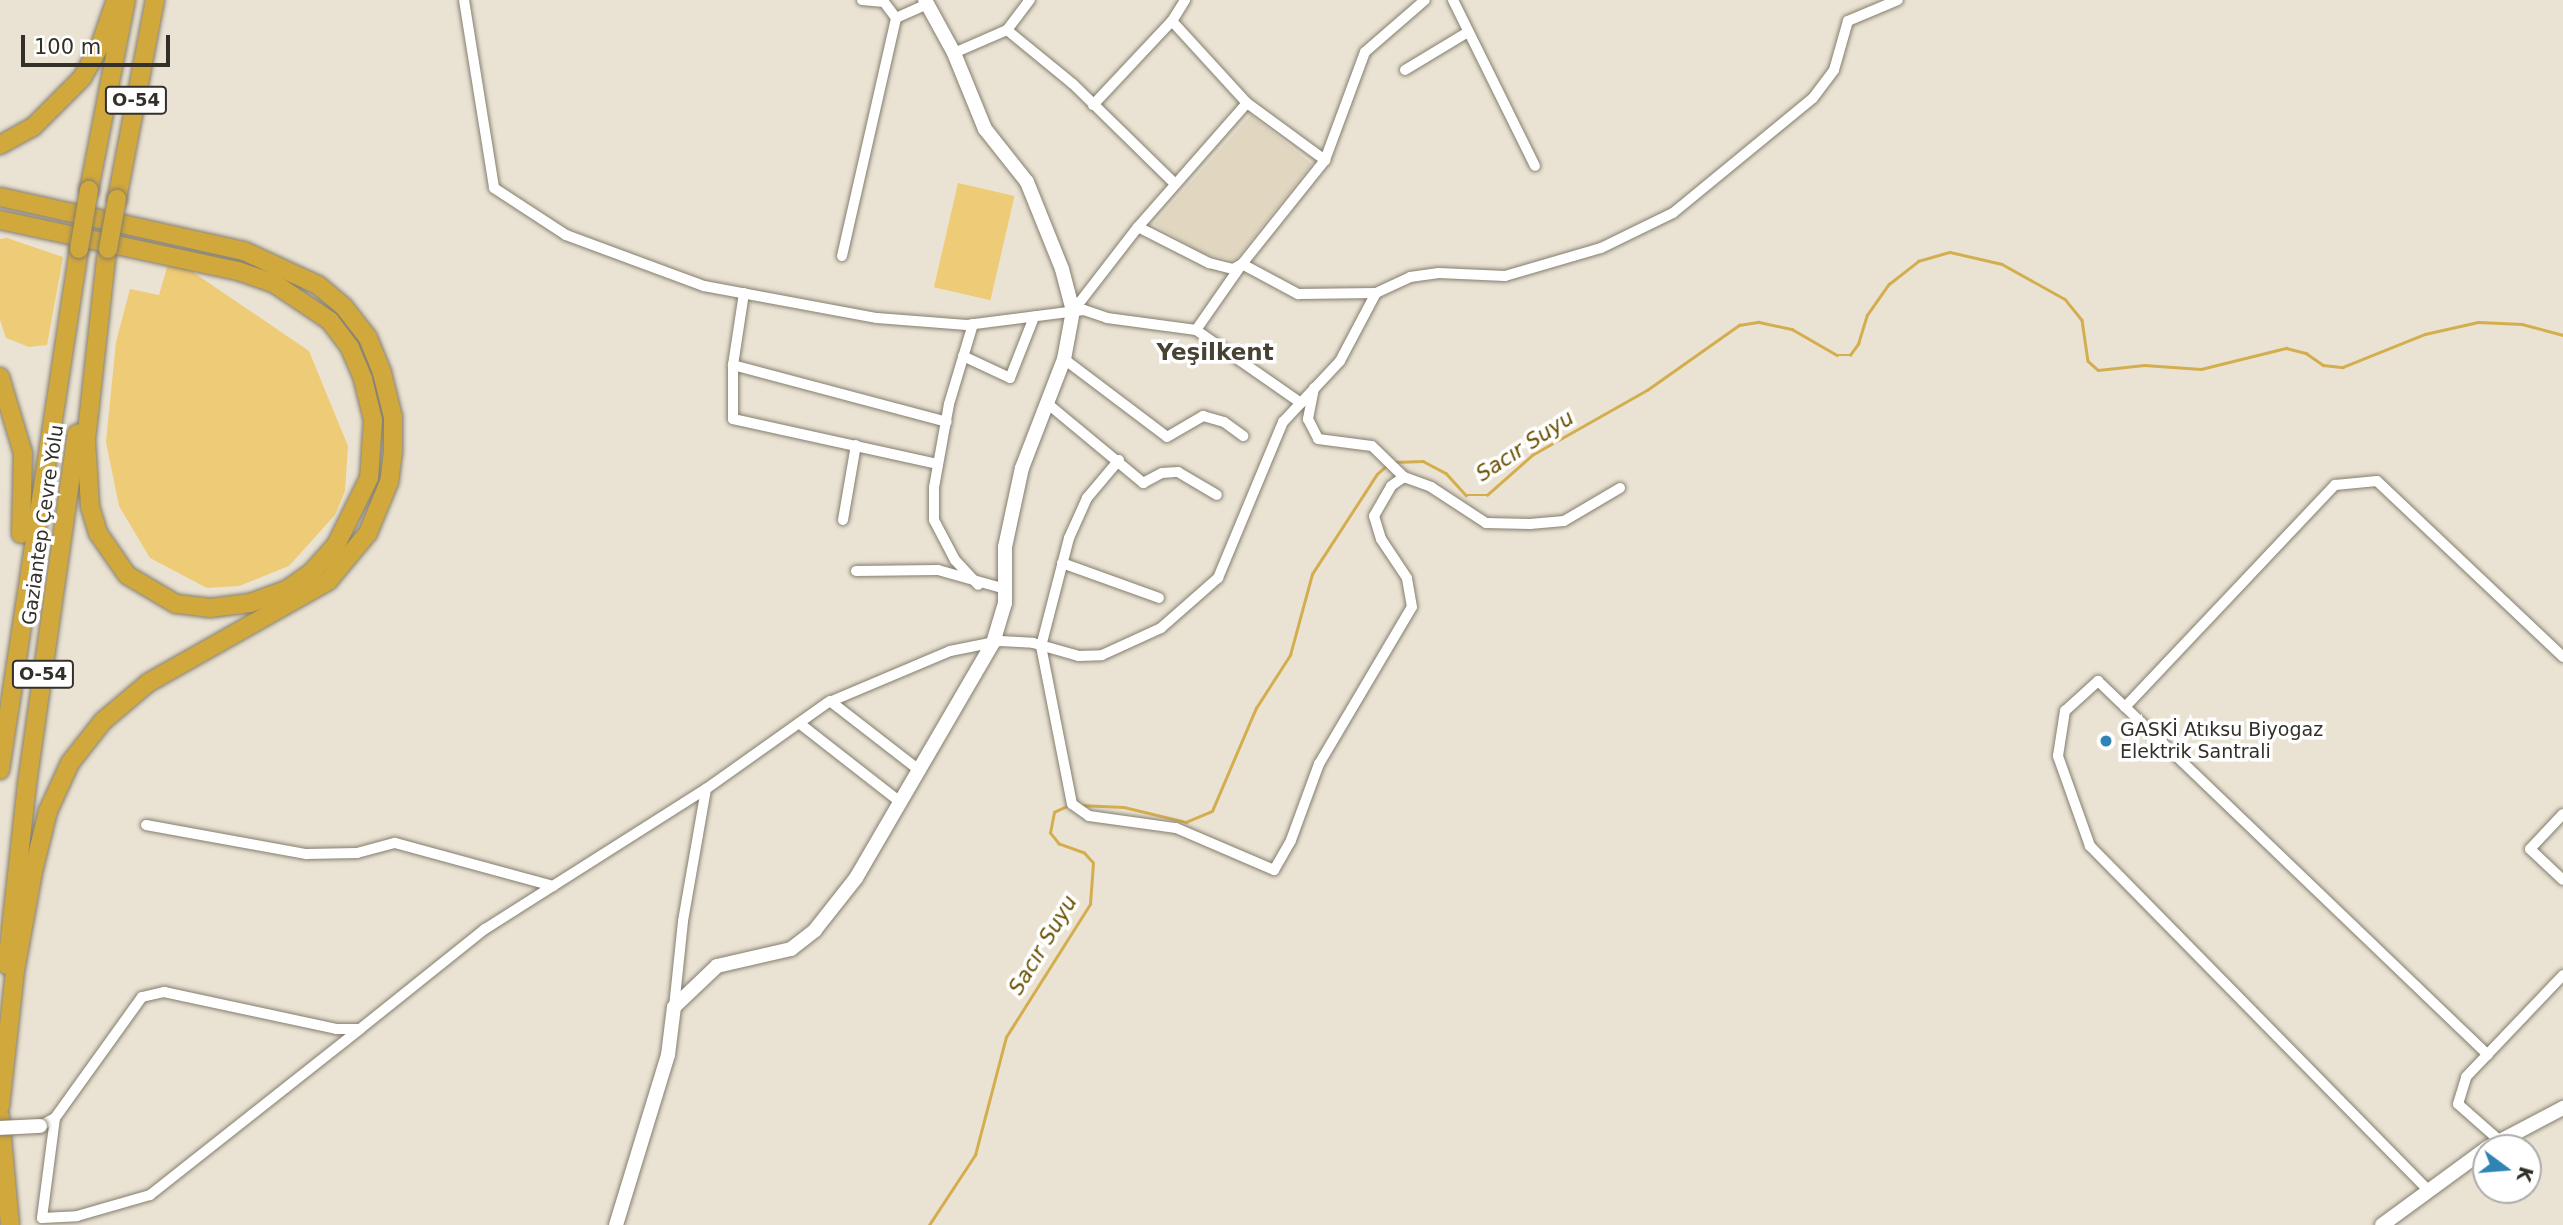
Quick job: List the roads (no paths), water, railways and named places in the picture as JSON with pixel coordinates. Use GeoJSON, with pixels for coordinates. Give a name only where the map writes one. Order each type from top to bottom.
{"type":"FeatureCollection","features":[{"type":"Feature","properties":{"kind":"highway"},"geometry":{"type":"LineString","coordinates":[[0,145],[33,127],[82,78],[100,46],[116,0]]}},
{"type":"Feature","properties":{"kind":"highway","name":"Gaziantep Çevre Yolu"},"geometry":{"type":"LineString","coordinates":[[0,770],[79,249],[126,0]]}},
{"type":"Feature","properties":{"kind":"highway","name":"Gaziantep Çevre Yolu"},"geometry":{"type":"LineString","coordinates":[[0,1104],[8,941],[27,783],[107,254],[155,0]]}},
{"type":"Feature","properties":{"kind":"highway"},"geometry":{"type":"LineString","coordinates":[[0,197],[244,251],[318,285],[344,307],[368,338],[393,417],[394,451],[389,482],[368,533],[328,581],[148,683],[103,720],[70,763],[48,811],[33,872],[15,971],[0,1104]]}},
{"type":"Feature","properties":{"kind":"highway"},"geometry":{"type":"LineString","coordinates":[[0,220],[238,271],[275,284],[330,321],[350,348],[363,379],[373,420],[369,478],[336,545],[312,572],[286,590],[250,603],[210,608],[176,604],[127,575],[98,533],[87,487],[86,440],[107,254]]}},
{"type":"Feature","properties":{"kind":"highway"},"geometry":{"type":"LineString","coordinates":[[0,377],[23,453],[25,499],[0,721]]}},
{"type":"Feature","properties":{"kind":"highway"},"geometry":{"type":"LineString","coordinates":[[0,1117],[10,1225]]}},
{"type":"Feature","properties":{"kind":"street"},"geometry":{"type":"LineString","coordinates":[[464,0],[494,188],[566,235],[704,286],[877,318],[974,324],[1073,310],[1196,330],[1301,403]]}},
{"type":"Feature","properties":{"kind":"street"},"geometry":{"type":"LineString","coordinates":[[862,0],[884,2],[896,18]]}},
{"type":"Feature","properties":{"kind":"street"},"geometry":{"type":"LineString","coordinates":[[954,53],[1007,30],[1030,0]]}},
{"type":"Feature","properties":{"kind":"street"},"geometry":{"type":"LineString","coordinates":[[1093,105],[1172,20],[1185,0]]}},
{"type":"Feature","properties":{"kind":"street"},"geometry":{"type":"LineString","coordinates":[[1196,330],[1242,264],[1325,160],[1365,52],[1425,0]]}},
{"type":"Feature","properties":{"kind":"street"},"geometry":{"type":"LineString","coordinates":[[1453,0],[1535,166]]}},
{"type":"Feature","properties":{"kind":"street"},"geometry":{"type":"LineString","coordinates":[[1242,264],[1298,294],[1377,293],[1410,277],[1454,271],[1471,277],[1505,276],[1577,258],[1673,213],[1813,98],[1834,69],[1848,22],[1898,0]]}},
{"type":"Feature","properties":{"kind":"street"},"geometry":{"type":"LineString","coordinates":[[674,1006],[717,966],[791,949],[816,930],[856,878],[993,643],[1005,589],[1005,547],[1022,468],[1064,359],[1073,310],[1062,268],[1027,182],[985,129],[954,53],[926,2],[896,18],[842,256]]}},
{"type":"Feature","properties":{"kind":"street"},"geometry":{"type":"LineString","coordinates":[[1172,20],[1247,103],[1325,160]]}},
{"type":"Feature","properties":{"kind":"street"},"geometry":{"type":"LineString","coordinates":[[1007,30],[1093,105],[1174,183]]}},
{"type":"Feature","properties":{"kind":"street"},"geometry":{"type":"LineString","coordinates":[[1405,70],[1468,32]]}},
{"type":"Feature","properties":{"kind":"street"},"geometry":{"type":"LineString","coordinates":[[1073,310],[1174,183],[1247,103]]}},
{"type":"Feature","properties":{"kind":"street"},"geometry":{"type":"LineString","coordinates":[[1138,227],[1209,263],[1233,269],[1242,264]]}},
{"type":"Feature","properties":{"kind":"street"},"geometry":{"type":"LineString","coordinates":[[744,293],[733,365],[733,419],[938,464]]}},
{"type":"Feature","properties":{"kind":"street"},"geometry":{"type":"LineString","coordinates":[[55,1118],[42,1218],[77,1216],[150,1195],[485,929],[706,789],[830,701],[950,650],[978,642],[1041,646],[1079,656],[1102,655],[1161,628],[1218,578],[1283,422],[1340,361],[1377,293]]}},
{"type":"Feature","properties":{"kind":"street"},"geometry":{"type":"LineString","coordinates":[[963,356],[1010,378],[1034,317]]}},
{"type":"Feature","properties":{"kind":"street"},"geometry":{"type":"LineString","coordinates":[[974,324],[963,356],[938,464],[934,520],[955,560],[978,585]]}},
{"type":"Feature","properties":{"kind":"street"},"geometry":{"type":"LineString","coordinates":[[1064,359],[1167,437],[1203,416],[1224,422],[1243,436]]}},
{"type":"Feature","properties":{"kind":"street"},"geometry":{"type":"LineString","coordinates":[[733,365],[947,422]]}},
{"type":"Feature","properties":{"kind":"street"},"geometry":{"type":"LineString","coordinates":[[1314,388],[1308,419],[1318,439],[1372,446],[1403,474],[1432,487],[1486,523],[1564,521],[1620,488]]}},
{"type":"Feature","properties":{"kind":"street"},"geometry":{"type":"LineString","coordinates":[[1048,404],[1119,460],[1143,483],[1162,473],[1178,472],[1217,495]]}},
{"type":"Feature","properties":{"kind":"street"},"geometry":{"type":"LineString","coordinates":[[843,520],[856,445]]}},
{"type":"Feature","properties":{"kind":"street"},"geometry":{"type":"LineString","coordinates":[[1119,460],[1087,498],[1062,563],[1041,646],[1075,808],[1176,828],[1274,870],[1292,840],[1319,764],[1412,607],[1407,578],[1381,539],[1374,516],[1391,486],[1403,474]]}},
{"type":"Feature","properties":{"kind":"street"},"geometry":{"type":"LineString","coordinates":[[2125,707],[2335,485],[2377,481],[2563,657]]}},
{"type":"Feature","properties":{"kind":"street"},"geometry":{"type":"LineString","coordinates":[[1062,563],[1159,598]]}},
{"type":"Feature","properties":{"kind":"street"},"geometry":{"type":"LineString","coordinates":[[856,571],[938,570],[978,585],[1005,589]]}},
{"type":"Feature","properties":{"kind":"street"},"geometry":{"type":"LineString","coordinates":[[2427,1189],[2090,846],[2057,756],[2065,711],[2098,681],[2488,1055]]}},
{"type":"Feature","properties":{"kind":"street"},"geometry":{"type":"LineString","coordinates":[[830,701],[919,770]]}},
{"type":"Feature","properties":{"kind":"street"},"geometry":{"type":"LineString","coordinates":[[799,723],[900,802]]}},
{"type":"Feature","properties":{"kind":"street"},"geometry":{"type":"LineString","coordinates":[[616,1225],[668,1055],[683,921],[706,789]]}},
{"type":"Feature","properties":{"kind":"street"},"geometry":{"type":"LineString","coordinates":[[2563,814],[2530,849],[2563,880]]}},
{"type":"Feature","properties":{"kind":"street"},"geometry":{"type":"LineString","coordinates":[[146,825],[306,854],[357,853],[395,843],[553,886]]}},
{"type":"Feature","properties":{"kind":"street"},"geometry":{"type":"LineString","coordinates":[[2482,1134],[2458,1104],[2466,1077],[2563,975]]}},
{"type":"Feature","properties":{"kind":"street"},"geometry":{"type":"LineString","coordinates":[[0,1128],[40,1126],[55,1118],[142,997],[164,992],[336,1028],[360,1029]]}},
{"type":"Feature","properties":{"kind":"street"},"geometry":{"type":"LineString","coordinates":[[2514,1134],[2563,1108]]}},
{"type":"Feature","properties":{"kind":"street"},"geometry":{"type":"LineString","coordinates":[[2382,1225],[2427,1189],[2472,1159]]}},
{"type":"Feature","properties":{"kind":"waterway","name":"Sacır Suyu"},"geometry":{"type":"LineString","coordinates":[[1394,462],[1423,461],[1446,473],[1466,495],[1487,495],[1532,455],[1647,390],[1739,325],[1759,322],[1792,329],[1837,355],[1850,355],[1858,344],[1867,315],[1889,284],[1918,261],[1950,252],[2002,264],[2065,299],[2082,320],[2088,361],[2098,370],[2144,365],[2201,369],[2286,348],[2306,353],[2323,365],[2343,367],[2425,334],[2478,322],[2522,324],[2563,335]]}},
{"type":"Feature","properties":{"kind":"waterway","name":"Sacır Suyu"},"geometry":{"type":"LineString","coordinates":[[1079,805],[1124,807],[1186,822],[1212,811],[1256,708],[1290,655],[1312,574],[1377,474],[1388,464]]}},
{"type":"Feature","properties":{"kind":"waterway","name":"Sacır Suyu"},"geometry":{"type":"LineString","coordinates":[[929,1225],[975,1155],[1006,1037],[1090,904],[1093,863],[1084,853],[1059,844],[1050,833],[1054,812],[1069,805]]}},
{"type":"Feature","properties":{"kind":"place","name":"GASKİ Atıksu Biyogaz Elektrik Santrali"},"geometry":{"type":"Point","coordinates":[2106,741]}},
{"type":"Feature","properties":{"kind":"district","name":"Yeşilkent"},"geometry":{"type":"Point","coordinates":[1215,352]}}]}
